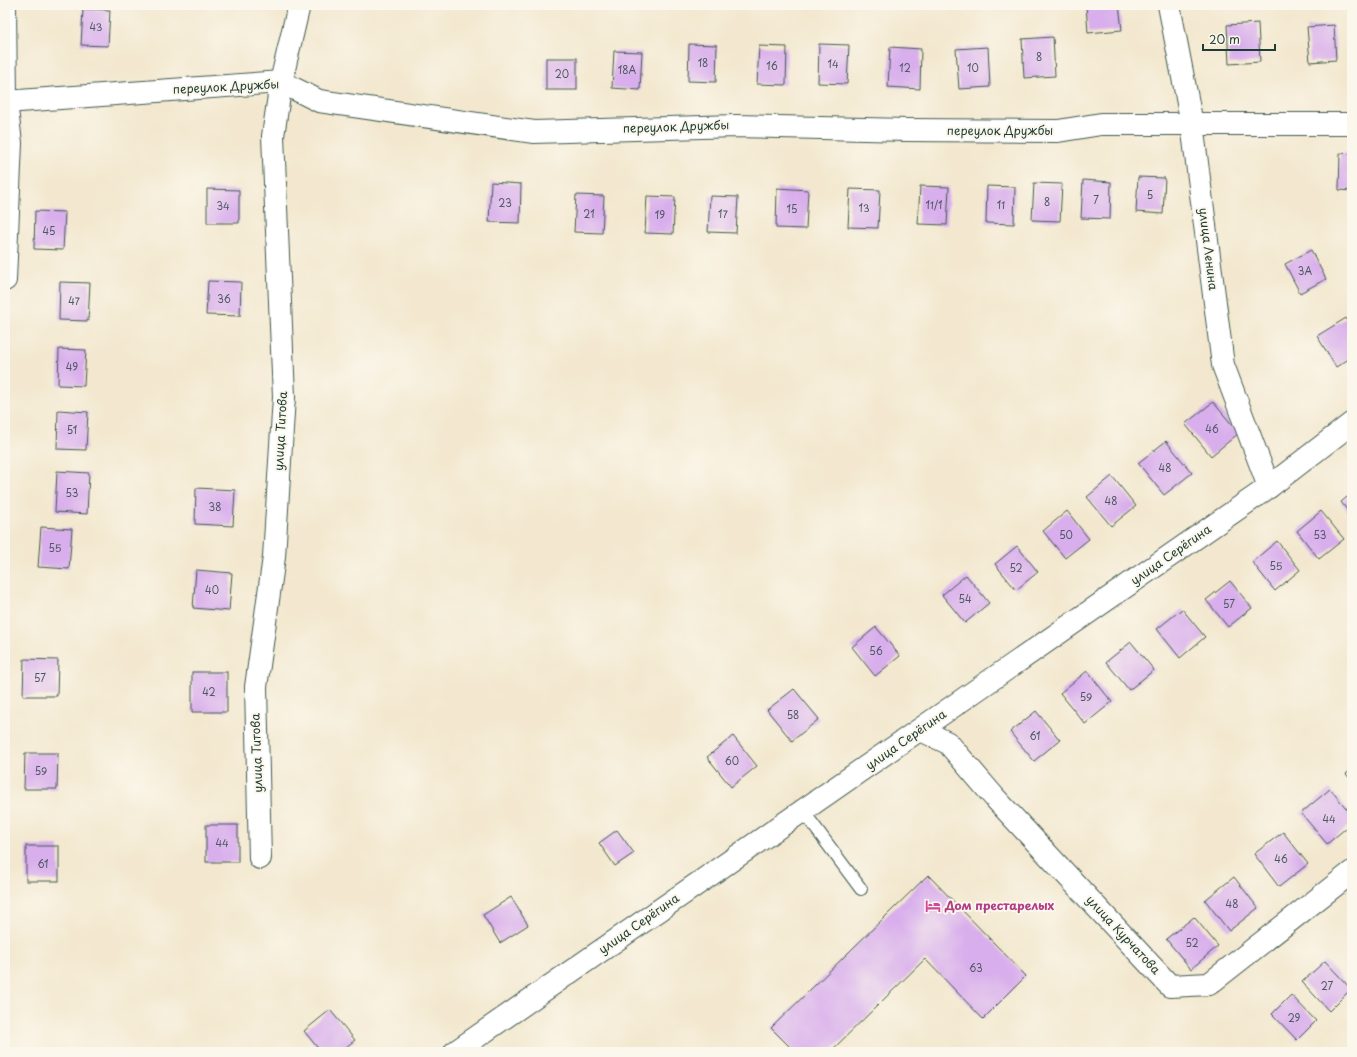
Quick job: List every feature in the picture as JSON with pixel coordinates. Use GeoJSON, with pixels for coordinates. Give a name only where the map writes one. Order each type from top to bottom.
{"type":"FeatureCollection","features":[{"type":"Feature","properties":{"kind":"street"},"geometry":{"type":"LineString","coordinates":[[5,5],[6,101],[11,143],[5,280]]}},
{"type":"Feature","properties":{"kind":"street","name":"улица Титова"},"geometry":{"type":"LineString","coordinates":[[260,858],[256,687],[274,557],[284,397],[273,136],[281,82],[299,5]]}},
{"type":"Feature","properties":{"kind":"street","name":"улица Ленина"},"geometry":{"type":"LineString","coordinates":[[1169,5],[1192,124],[1223,365],[1269,487]]}},
{"type":"Feature","properties":{"kind":"street","name":"переулок Дружбы"},"geometry":{"type":"LineString","coordinates":[[6,101],[281,82],[319,101],[534,132],[736,126],[907,130],[1058,131],[1101,124],[1352,124]]}},
{"type":"Feature","properties":{"kind":"street","name":"улица Серёгина"},"geometry":{"type":"LineString","coordinates":[[455,1052],[1269,487],[1352,423]]}},
{"type":"Feature","properties":{"kind":"street","name":"улица Курчатова"},"geometry":{"type":"LineString","coordinates":[[921,730],[948,743],[995,798],[1170,986],[1209,984],[1352,872]]}},
{"type":"Feature","properties":{"kind":"lane"},"geometry":{"type":"LineString","coordinates":[[803,811],[861,889]]}},
{"type":"Feature","properties":{"kind":"building"},"geometry":{"type":"Polygon","coordinates":[[[1086,5],[1119,5],[1122,30],[1088,33],[1086,5]]]}},
{"type":"Feature","properties":{"kind":"building"},"geometry":{"type":"Polygon","coordinates":[[[83,9],[110,10],[108,46],[81,45],[83,9]]]}},
{"type":"Feature","properties":{"kind":"building"},"geometry":{"type":"Polygon","coordinates":[[[1258,23],[1260,62],[1229,64],[1227,25],[1258,23]]]}},
{"type":"Feature","properties":{"kind":"building"},"geometry":{"type":"Polygon","coordinates":[[[1334,25],[1336,60],[1310,62],[1307,27],[1334,25]]]}},
{"type":"Feature","properties":{"kind":"building"},"geometry":{"type":"Polygon","coordinates":[[[1053,37],[1055,76],[1024,78],[1022,39],[1053,37]]]}},
{"type":"Feature","properties":{"kind":"building"},"geometry":{"type":"Polygon","coordinates":[[[689,44],[717,45],[716,82],[688,81],[689,44]]]}},
{"type":"Feature","properties":{"kind":"building"},"geometry":{"type":"Polygon","coordinates":[[[819,44],[849,45],[847,84],[818,83],[819,44]]]}},
{"type":"Feature","properties":{"kind":"building"},"geometry":{"type":"Polygon","coordinates":[[[759,46],[787,47],[786,85],[757,84],[759,46]]]}},
{"type":"Feature","properties":{"kind":"building"},"geometry":{"type":"Polygon","coordinates":[[[890,47],[921,49],[920,89],[888,87],[890,47]]]}},
{"type":"Feature","properties":{"kind":"building"},"geometry":{"type":"Polygon","coordinates":[[[988,47],[990,87],[959,89],[956,49],[988,47]]]}},
{"type":"Feature","properties":{"kind":"building"},"geometry":{"type":"Polygon","coordinates":[[[614,51],[642,52],[640,90],[612,88],[614,51]]]}},
{"type":"Feature","properties":{"kind":"building"},"geometry":{"type":"Polygon","coordinates":[[[546,58],[577,58],[577,90],[546,90],[546,58]]]}},
{"type":"Feature","properties":{"kind":"building"},"geometry":{"type":"Polygon","coordinates":[[[1340,153],[1352,154],[1352,191],[1339,190],[1340,153]]]}},
{"type":"Feature","properties":{"kind":"building"},"geometry":{"type":"Polygon","coordinates":[[[1138,177],[1165,178],[1163,214],[1136,212],[1138,177]]]}},
{"type":"Feature","properties":{"kind":"building"},"geometry":{"type":"Polygon","coordinates":[[[1083,180],[1111,182],[1110,219],[1081,218],[1083,180]]]}},
{"type":"Feature","properties":{"kind":"building"},"geometry":{"type":"Polygon","coordinates":[[[491,182],[521,184],[520,223],[489,222],[491,182]]]}},
{"type":"Feature","properties":{"kind":"building"},"geometry":{"type":"Polygon","coordinates":[[[1034,183],[1062,184],[1060,221],[1032,220],[1034,183]]]}},
{"type":"Feature","properties":{"kind":"building"},"geometry":{"type":"Polygon","coordinates":[[[920,186],[949,187],[947,225],[918,224],[920,186]]]}},
{"type":"Feature","properties":{"kind":"building"},"geometry":{"type":"Polygon","coordinates":[[[987,186],[1015,187],[1014,224],[986,223],[987,186]]]}},
{"type":"Feature","properties":{"kind":"building"},"geometry":{"type":"Polygon","coordinates":[[[777,188],[808,190],[806,229],[776,228],[777,188]]]}},
{"type":"Feature","properties":{"kind":"building"},"geometry":{"type":"Polygon","coordinates":[[[207,189],[239,190],[239,223],[207,223],[207,189]]]}},
{"type":"Feature","properties":{"kind":"building"},"geometry":{"type":"Polygon","coordinates":[[[850,189],[880,190],[878,228],[848,227],[850,189]]]}},
{"type":"Feature","properties":{"kind":"building"},"geometry":{"type":"Polygon","coordinates":[[[576,195],[604,196],[602,233],[574,232],[576,195]]]}},
{"type":"Feature","properties":{"kind":"building"},"geometry":{"type":"Polygon","coordinates":[[[647,196],[675,197],[673,234],[645,233],[647,196]]]}},
{"type":"Feature","properties":{"kind":"building"},"geometry":{"type":"Polygon","coordinates":[[[710,196],[738,197],[736,233],[708,232],[710,196]]]}},
{"type":"Feature","properties":{"kind":"building"},"geometry":{"type":"Polygon","coordinates":[[[35,211],[65,212],[63,250],[34,249],[35,211]]]}},
{"type":"Feature","properties":{"kind":"building"},"geometry":{"type":"Polygon","coordinates":[[[1311,250],[1326,279],[1300,293],[1285,264],[1311,250]]]}},
{"type":"Feature","properties":{"kind":"building"},"geometry":{"type":"Polygon","coordinates":[[[208,281],[241,282],[240,316],[206,315],[208,281]]]}},
{"type":"Feature","properties":{"kind":"building"},"geometry":{"type":"Polygon","coordinates":[[[60,282],[90,283],[88,321],[59,320],[60,282]]]}},
{"type":"Feature","properties":{"kind":"building"},"geometry":{"type":"Polygon","coordinates":[[[1346,318],[1352,328],[1352,357],[1336,367],[1317,336],[1346,318]]]}},
{"type":"Feature","properties":{"kind":"building"},"geometry":{"type":"Polygon","coordinates":[[[59,349],[86,350],[84,386],[58,385],[59,349]]]}},
{"type":"Feature","properties":{"kind":"building"},"geometry":{"type":"Polygon","coordinates":[[[1213,402],[1239,433],[1211,456],[1185,424],[1213,402]]]}},
{"type":"Feature","properties":{"kind":"building"},"geometry":{"type":"Polygon","coordinates":[[[58,410],[88,412],[86,450],[57,449],[58,410]]]}},
{"type":"Feature","properties":{"kind":"building"},"geometry":{"type":"Polygon","coordinates":[[[1166,441],[1192,473],[1164,495],[1138,463],[1166,441]]]}},
{"type":"Feature","properties":{"kind":"building"},"geometry":{"type":"Polygon","coordinates":[[[57,471],[89,473],[87,514],[55,512],[57,471]]]}},
{"type":"Feature","properties":{"kind":"building"},"geometry":{"type":"Polygon","coordinates":[[[1112,476],[1136,506],[1111,526],[1087,497],[1112,476]]]}},
{"type":"Feature","properties":{"kind":"building"},"geometry":{"type":"Polygon","coordinates":[[[196,488],[235,490],[233,526],[195,524],[196,488]]]}},
{"type":"Feature","properties":{"kind":"building"},"geometry":{"type":"Polygon","coordinates":[[[1352,493],[1352,516],[1341,502],[1352,493]]]}},
{"type":"Feature","properties":{"kind":"building"},"geometry":{"type":"Polygon","coordinates":[[[1067,511],[1089,539],[1065,558],[1043,531],[1067,511]]]}},
{"type":"Feature","properties":{"kind":"building"},"geometry":{"type":"Polygon","coordinates":[[[1321,511],[1344,539],[1319,559],[1297,531],[1321,511]]]}},
{"type":"Feature","properties":{"kind":"building"},"geometry":{"type":"Polygon","coordinates":[[[41,527],[72,529],[69,569],[38,567],[41,527]]]}},
{"type":"Feature","properties":{"kind":"building"},"geometry":{"type":"Polygon","coordinates":[[[1277,541],[1300,570],[1275,591],[1252,562],[1277,541]]]}},
{"type":"Feature","properties":{"kind":"building"},"geometry":{"type":"Polygon","coordinates":[[[1017,546],[1038,572],[1016,590],[995,564],[1017,546]]]}},
{"type":"Feature","properties":{"kind":"building"},"geometry":{"type":"Polygon","coordinates":[[[196,570],[232,573],[229,611],[193,608],[196,570]]]}},
{"type":"Feature","properties":{"kind":"building"},"geometry":{"type":"Polygon","coordinates":[[[966,575],[989,603],[965,623],[942,595],[966,575]]]}},
{"type":"Feature","properties":{"kind":"building"},"geometry":{"type":"Polygon","coordinates":[[[1230,581],[1252,608],[1228,627],[1206,600],[1230,581]]]}},
{"type":"Feature","properties":{"kind":"building"},"geometry":{"type":"Polygon","coordinates":[[[1182,609],[1205,637],[1180,658],[1157,629],[1182,609]]]}},
{"type":"Feature","properties":{"kind":"building"},"geometry":{"type":"Polygon","coordinates":[[[876,627],[900,656],[875,676],[852,647],[876,627]]]}},
{"type":"Feature","properties":{"kind":"building"},"geometry":{"type":"Polygon","coordinates":[[[1131,642],[1154,670],[1129,690],[1106,662],[1131,642]]]}},
{"type":"Feature","properties":{"kind":"building"},"geometry":{"type":"Polygon","coordinates":[[[24,659],[58,660],[57,696],[23,696],[24,659]]]}},
{"type":"Feature","properties":{"kind":"building"},"geometry":{"type":"Polygon","coordinates":[[[1087,671],[1112,702],[1085,724],[1060,693],[1087,671]]]}},
{"type":"Feature","properties":{"kind":"building"},"geometry":{"type":"Polygon","coordinates":[[[192,672],[227,672],[227,712],[192,712],[192,672]]]}},
{"type":"Feature","properties":{"kind":"building"},"geometry":{"type":"Polygon","coordinates":[[[794,689],[819,719],[792,741],[767,710],[794,689]]]}},
{"type":"Feature","properties":{"kind":"building"},"geometry":{"type":"Polygon","coordinates":[[[1036,711],[1060,740],[1034,761],[1010,732],[1036,711]]]}},
{"type":"Feature","properties":{"kind":"building"},"geometry":{"type":"Polygon","coordinates":[[[733,736],[757,766],[731,787],[707,757],[733,736]]]}},
{"type":"Feature","properties":{"kind":"building"},"geometry":{"type":"Polygon","coordinates":[[[25,753],[58,753],[57,789],[24,789],[25,753]]]}},
{"type":"Feature","properties":{"kind":"building"},"geometry":{"type":"Polygon","coordinates":[[[1352,769],[1352,781],[1346,774],[1352,769]]]}},
{"type":"Feature","properties":{"kind":"building"},"geometry":{"type":"Polygon","coordinates":[[[1330,789],[1352,815],[1352,823],[1327,844],[1301,813],[1330,789]]]}},
{"type":"Feature","properties":{"kind":"building"},"geometry":{"type":"Polygon","coordinates":[[[206,825],[238,825],[238,862],[206,862],[206,825]]]}},
{"type":"Feature","properties":{"kind":"building"},"geometry":{"type":"Polygon","coordinates":[[[617,830],[634,853],[615,866],[599,843],[617,830]]]}},
{"type":"Feature","properties":{"kind":"building"},"geometry":{"type":"Polygon","coordinates":[[[1283,832],[1308,864],[1279,887],[1254,854],[1283,832]]]}},
{"type":"Feature","properties":{"kind":"building"},"geometry":{"type":"Polygon","coordinates":[[[26,846],[59,846],[59,881],[26,881],[26,846]]]}},
{"type":"Feature","properties":{"kind":"building","name":"Дом престарелых"},"geometry":{"type":"Polygon","coordinates":[[[928,875],[1026,976],[983,1019],[925,959],[830,1052],[795,1052],[771,1028],[928,875]]]}},
{"type":"Feature","properties":{"kind":"building"},"geometry":{"type":"Polygon","coordinates":[[[1234,877],[1258,908],[1229,931],[1205,900],[1234,877]]]}},
{"type":"Feature","properties":{"kind":"building"},"geometry":{"type":"Polygon","coordinates":[[[511,897],[528,925],[500,943],[483,915],[511,897]]]}},
{"type":"Feature","properties":{"kind":"building"},"geometry":{"type":"Polygon","coordinates":[[[1194,917],[1218,946],[1191,969],[1166,939],[1194,917]]]}},
{"type":"Feature","properties":{"kind":"building"},"geometry":{"type":"Polygon","coordinates":[[[1325,961],[1351,989],[1329,1011],[1302,982],[1325,961]]]}},
{"type":"Feature","properties":{"kind":"building"},"geometry":{"type":"Polygon","coordinates":[[[1291,995],[1316,1021],[1297,1040],[1272,1014],[1291,995]]]}},
{"type":"Feature","properties":{"kind":"building"},"geometry":{"type":"Polygon","coordinates":[[[330,1010],[355,1040],[340,1052],[321,1052],[304,1031],[330,1010]]]}},
{"type":"Feature","properties":{"kind":"place","name":"Дом престарелых"},"geometry":{"type":"Point","coordinates":[933,906]}}]}
